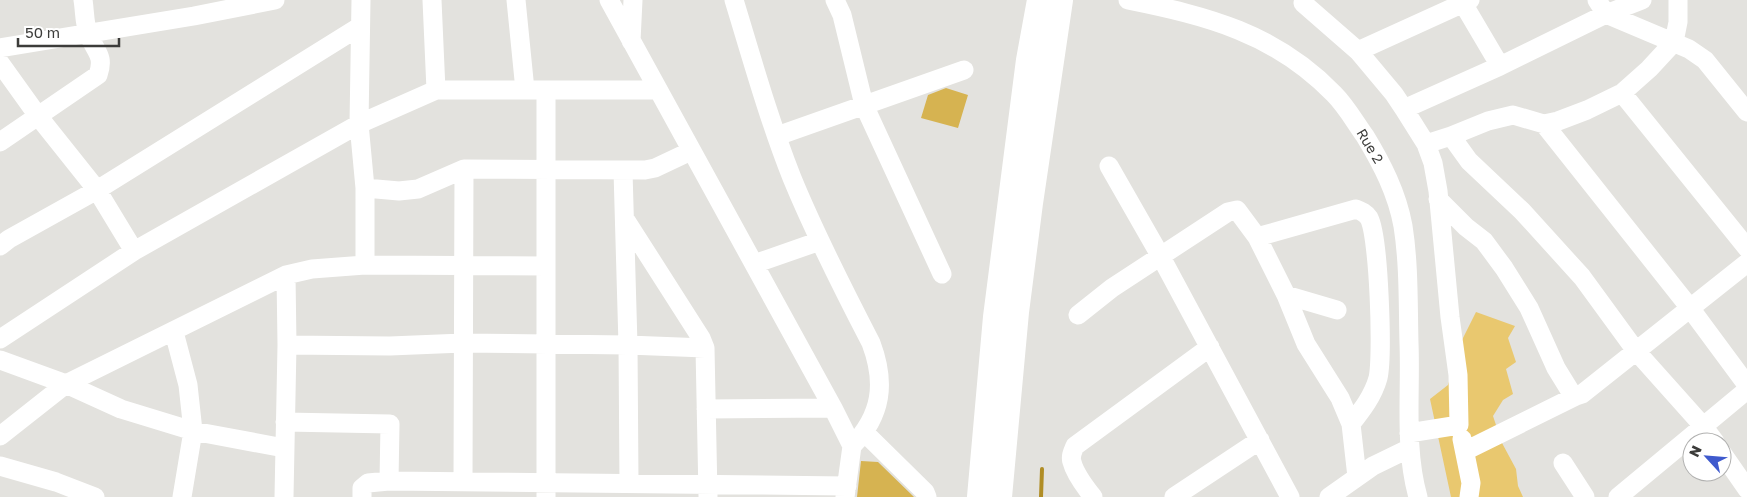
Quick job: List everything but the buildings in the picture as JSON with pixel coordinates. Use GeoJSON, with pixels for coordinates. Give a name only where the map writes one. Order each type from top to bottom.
{"type":"FeatureCollection","features":[{"type":"Feature","properties":{"kind":"highway"},"geometry":{"type":"LineString","coordinates":[[980,497],[996,317],[1030,60],[1040,0]]}},
{"type":"Feature","properties":{"kind":"highway"},"geometry":{"type":"LineString","coordinates":[[999,497],[1016,312],[1060,0]]}},
{"type":"Feature","properties":{"kind":"street"},"geometry":{"type":"LineString","coordinates":[[0,142],[98,75],[101,66],[100,56],[88,34],[83,0]]}},
{"type":"Feature","properties":{"kind":"street"},"geometry":{"type":"LineString","coordinates":[[0,48],[88,34],[192,8],[275,0]]}},
{"type":"Feature","properties":{"kind":"street"},"geometry":{"type":"LineString","coordinates":[[360,0],[359,124],[365,188],[365,265]]}},
{"type":"Feature","properties":{"kind":"street"},"geometry":{"type":"LineString","coordinates":[[432,0],[436,90]]}},
{"type":"Feature","properties":{"kind":"street"},"geometry":{"type":"LineString","coordinates":[[516,0],[525,90]]}},
{"type":"Feature","properties":{"kind":"street"},"geometry":{"type":"LineString","coordinates":[[609,0],[833,408],[858,439],[925,492],[927,497]]}},
{"type":"Feature","properties":{"kind":"street"},"geometry":{"type":"LineString","coordinates":[[631,42],[633,0]]}},
{"type":"Feature","properties":{"kind":"street"},"geometry":{"type":"LineString","coordinates":[[362,497],[362,488],[368,482],[389,481],[463,482],[546,490],[629,483],[708,491],[846,491],[858,439],[873,418],[880,390],[876,358],[871,343],[820,241],[792,177],[734,0]]}},
{"type":"Feature","properties":{"kind":"street"},"geometry":{"type":"LineString","coordinates":[[836,0],[842,15],[864,105],[942,274]]}},
{"type":"Feature","properties":{"kind":"street","name":"Rue 2"},"geometry":{"type":"LineString","coordinates":[[1128,0],[1181,10],[1210,18],[1248,33],[1286,54],[1312,73],[1335,95],[1353,118],[1372,148],[1392,184],[1403,225],[1410,369],[1410,441],[1418,497]]}},
{"type":"Feature","properties":{"kind":"street"},"geometry":{"type":"LineString","coordinates":[[1404,108],[1500,66],[1602,7],[1642,0]]}},
{"type":"Feature","properties":{"kind":"street"},"geometry":{"type":"LineString","coordinates":[[1426,144],[1488,121],[1512,115],[1544,124],[1558,121],[1587,110],[1622,93],[1649,69],[1674,42],[1678,22],[1678,0]]}},
{"type":"Feature","properties":{"kind":"street"},"geometry":{"type":"LineString","coordinates":[[1299,1],[1358,52],[1394,94],[1426,144],[1433,163],[1458,375],[1458,426],[1466,451],[1471,483],[1469,497]]}},
{"type":"Feature","properties":{"kind":"street"},"geometry":{"type":"LineString","coordinates":[[1358,52],[1465,1],[1500,66]]}},
{"type":"Feature","properties":{"kind":"street"},"geometry":{"type":"LineString","coordinates":[[1602,7],[1689,49],[1705,60],[1747,112]]}},
{"type":"Feature","properties":{"kind":"street"},"geometry":{"type":"LineString","coordinates":[[0,246],[9,239],[97,190],[360,27]]}},
{"type":"Feature","properties":{"kind":"street"},"geometry":{"type":"LineString","coordinates":[[0,63],[38,116],[97,190],[134,251]]}},
{"type":"Feature","properties":{"kind":"street"},"geometry":{"type":"LineString","coordinates":[[777,136],[964,70]]}},
{"type":"Feature","properties":{"kind":"street"},"geometry":{"type":"LineString","coordinates":[[0,339],[134,251],[359,124],[436,90],[657,90]]}},
{"type":"Feature","properties":{"kind":"street"},"geometry":{"type":"LineString","coordinates":[[546,91],[546,490]]}},
{"type":"Feature","properties":{"kind":"street"},"geometry":{"type":"LineString","coordinates":[[1622,93],[1747,248]]}},
{"type":"Feature","properties":{"kind":"street"},"geometry":{"type":"LineString","coordinates":[[1544,124],[1690,308],[1747,384]]}},
{"type":"Feature","properties":{"kind":"street"},"geometry":{"type":"LineString","coordinates":[[1451,136],[1469,161],[1522,211],[1582,277],[1636,350],[1708,432]]}},
{"type":"Feature","properties":{"kind":"street"},"geometry":{"type":"LineString","coordinates":[[365,188],[399,191],[418,189],[464,169],[623,171],[655,168],[691,151]]}},
{"type":"Feature","properties":{"kind":"street"},"geometry":{"type":"LineString","coordinates":[[1109,166],[1210,346],[1290,497]]}},
{"type":"Feature","properties":{"kind":"street"},"geometry":{"type":"LineString","coordinates":[[463,482],[464,169]]}},
{"type":"Feature","properties":{"kind":"street"},"geometry":{"type":"LineString","coordinates":[[623,171],[628,345],[629,483]]}},
{"type":"Feature","properties":{"kind":"street"},"geometry":{"type":"LineString","coordinates":[[1438,199],[1484,242],[1504,268],[1529,308],[1556,368],[1572,394],[1576,396]]}},
{"type":"Feature","properties":{"kind":"street"},"geometry":{"type":"LineString","coordinates":[[1257,238],[1356,209],[1365,213],[1369,218],[1374,235],[1380,331],[1378,377],[1365,407],[1351,424]]}},
{"type":"Feature","properties":{"kind":"street"},"geometry":{"type":"LineString","coordinates":[[1078,315],[1112,288],[1234,210],[1240,212],[1257,238],[1286,295],[1306,344],[1340,398],[1351,424],[1357,477]]}},
{"type":"Feature","properties":{"kind":"street"},"geometry":{"type":"LineString","coordinates":[[625,218],[701,338],[705,348],[708,491]]}},
{"type":"Feature","properties":{"kind":"street"},"geometry":{"type":"LineString","coordinates":[[754,264],[820,241]]}},
{"type":"Feature","properties":{"kind":"street"},"geometry":{"type":"LineString","coordinates":[[1466,451],[1582,394],[1747,263]]}},
{"type":"Feature","properties":{"kind":"street"},"geometry":{"type":"LineString","coordinates":[[0,436],[66,384],[286,275],[312,269],[365,265],[546,266]]}},
{"type":"Feature","properties":{"kind":"street"},"geometry":{"type":"LineString","coordinates":[[284,497],[287,345],[286,275]]}},
{"type":"Feature","properties":{"kind":"street"},"geometry":{"type":"LineString","coordinates":[[1286,295],[1336,310]]}},
{"type":"Feature","properties":{"kind":"street"},"geometry":{"type":"LineString","coordinates":[[174,332],[188,385],[193,431],[182,497]]}},
{"type":"Feature","properties":{"kind":"street"},"geometry":{"type":"LineString","coordinates":[[287,345],[390,346],[464,343],[705,348]]}},
{"type":"Feature","properties":{"kind":"street"},"geometry":{"type":"LineString","coordinates":[[1089,496],[1072,462],[1075,446],[1210,346]]}},
{"type":"Feature","properties":{"kind":"street"},"geometry":{"type":"LineString","coordinates":[[0,360],[66,384],[121,408],[193,431],[284,448]]}},
{"type":"Feature","properties":{"kind":"street"},"geometry":{"type":"LineString","coordinates":[[1618,497],[1747,390]]}},
{"type":"Feature","properties":{"kind":"street"},"geometry":{"type":"LineString","coordinates":[[706,409],[833,408]]}},
{"type":"Feature","properties":{"kind":"street"},"geometry":{"type":"LineString","coordinates":[[285,422],[390,424],[389,481]]}},
{"type":"Feature","properties":{"kind":"street"},"geometry":{"type":"LineString","coordinates":[[1329,497],[1410,441],[1458,426]]}},
{"type":"Feature","properties":{"kind":"street"},"geometry":{"type":"LineString","coordinates":[[1174,497],[1260,440]]}},
{"type":"Feature","properties":{"kind":"street"},"geometry":{"type":"LineString","coordinates":[[1563,463],[1585,497]]}},
{"type":"Feature","properties":{"kind":"street"},"geometry":{"type":"LineString","coordinates":[[0,466],[56,482],[95,497]]}},
{"type":"Feature","properties":{"kind":"street"},"geometry":{"type":"LineString","coordinates":[[1732,467],[1747,489]]}},
{"type":"Feature","properties":{"kind":"shaded area"},"geometry":{"type":"Polygon","coordinates":[[[1476,312],[1515,326],[1508,338],[1516,362],[1506,369],[1513,394],[1503,400],[1493,416],[1502,443],[1516,469],[1518,486],[1523,497],[1451,497],[1430,399],[1448,385],[1461,342],[1476,312]]]}},
{"type":"Feature","properties":{"kind":"waterway"},"geometry":{"type":"LineString","coordinates":[[1041,497],[1042,469]]}}]}
